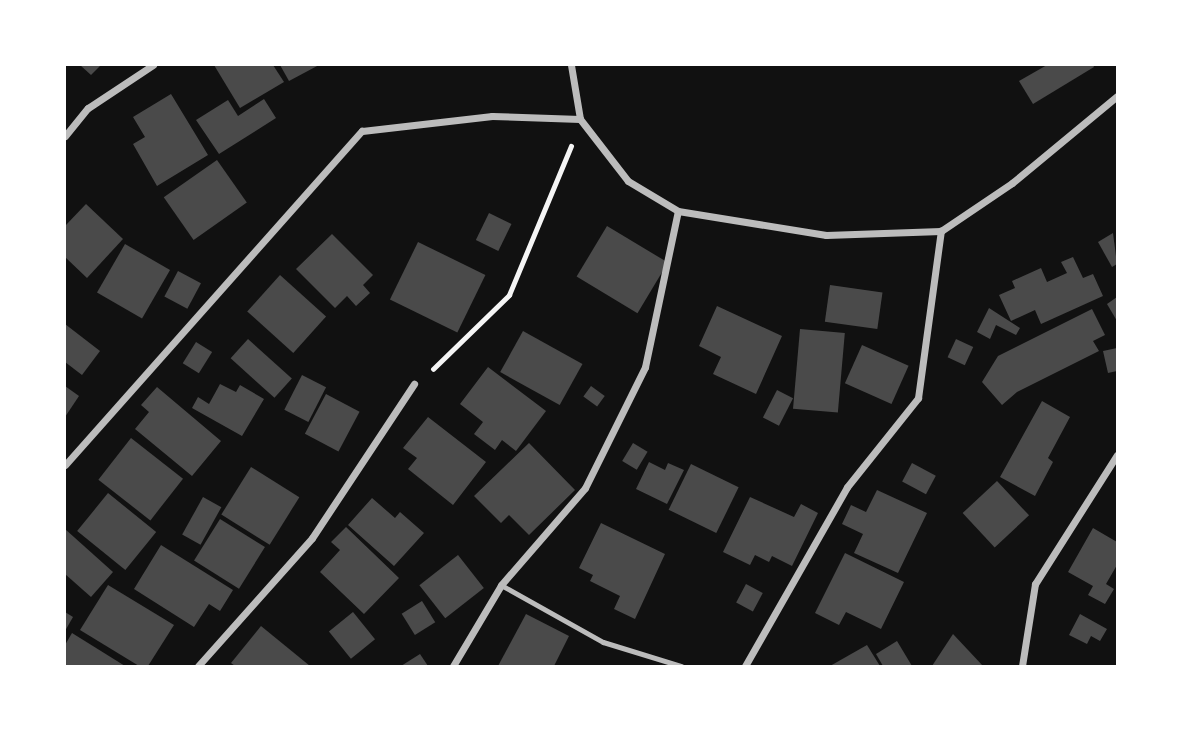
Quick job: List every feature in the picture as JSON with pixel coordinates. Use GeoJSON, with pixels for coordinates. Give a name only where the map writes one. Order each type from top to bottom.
{"type":"FeatureCollection","features":[{"type":"Feature","properties":{"kind":"street"},"geometry":{"type":"LineString","coordinates":[[65,136],[88,108],[153,65]]}},
{"type":"Feature","properties":{"kind":"street"},"geometry":{"type":"LineString","coordinates":[[571,65],[580,119],[628,181],[678,211],[827,235],[941,230],[1012,183],[1117,96]]}},
{"type":"Feature","properties":{"kind":"street"},"geometry":{"type":"LineString","coordinates":[[65,465],[362,131],[492,116],[580,119]]}},
{"type":"Feature","properties":{"kind":"street"},"geometry":{"type":"LineString","coordinates":[[453,666],[500,585],[585,488],[645,366],[678,211]]}},
{"type":"Feature","properties":{"kind":"street"},"geometry":{"type":"LineString","coordinates":[[745,666],[847,487],[918,398],[941,230]]}},
{"type":"Feature","properties":{"kind":"street"},"geometry":{"type":"LineString","coordinates":[[198,666],[312,538],[414,384]]}},
{"type":"Feature","properties":{"kind":"street"},"geometry":{"type":"LineString","coordinates":[[1022,666],[1035,584],[1117,455]]}},
{"type":"Feature","properties":{"kind":"lane"},"geometry":{"type":"LineString","coordinates":[[500,585],[603,642],[681,666]]}},
{"type":"Feature","properties":{"kind":"path"},"geometry":{"type":"LineString","coordinates":[[414,384],[460,347],[509,295],[563,173],[580,119]]}},
{"type":"Feature","properties":{"kind":"building"},"geometry":{"type":"Polygon","coordinates":[[[80,65],[101,65],[91,75],[80,65]]]}},
{"type":"Feature","properties":{"kind":"building"},"geometry":{"type":"Polygon","coordinates":[[[214,65],[273,65],[284,82],[240,108],[214,65]]]}},
{"type":"Feature","properties":{"kind":"building"},"geometry":{"type":"Polygon","coordinates":[[[280,65],[319,65],[289,81],[280,65]]]}},
{"type":"Feature","properties":{"kind":"building"},"geometry":{"type":"Polygon","coordinates":[[[1047,65],[1094,67],[1033,104],[1019,81],[1047,65]]]}},
{"type":"Feature","properties":{"kind":"building"},"geometry":{"type":"Polygon","coordinates":[[[171,94],[208,155],[157,186],[133,144],[145,137],[133,117],[171,94]]]}},
{"type":"Feature","properties":{"kind":"building"},"geometry":{"type":"Polygon","coordinates":[[[264,99],[276,118],[219,154],[196,120],[228,100],[238,116],[264,99]]]}},
{"type":"Feature","properties":{"kind":"building"},"geometry":{"type":"Polygon","coordinates":[[[217,160],[247,203],[194,240],[164,197],[217,160]]]}},
{"type":"Feature","properties":{"kind":"building"},"geometry":{"type":"Polygon","coordinates":[[[86,204],[123,239],[87,278],[65,257],[65,226],[86,204]]]}},
{"type":"Feature","properties":{"kind":"building"},"geometry":{"type":"Polygon","coordinates":[[[489,213],[511,224],[498,251],[476,240],[489,213]]]}},
{"type":"Feature","properties":{"kind":"building"},"geometry":{"type":"Polygon","coordinates":[[[607,226],[668,263],[637,313],[577,277],[607,226]]]}},
{"type":"Feature","properties":{"kind":"building"},"geometry":{"type":"Polygon","coordinates":[[[1113,233],[1117,264],[1112,267],[1098,242],[1113,233]]]}},
{"type":"Feature","properties":{"kind":"building"},"geometry":{"type":"Polygon","coordinates":[[[332,234],[373,275],[363,285],[370,293],[356,306],[347,296],[335,308],[296,269],[332,234]]]}},
{"type":"Feature","properties":{"kind":"building"},"geometry":{"type":"Polygon","coordinates":[[[418,242],[485,275],[457,332],[390,300],[418,242]]]}},
{"type":"Feature","properties":{"kind":"building"},"geometry":{"type":"Polygon","coordinates":[[[125,244],[170,270],[142,318],[97,292],[125,244]]]}},
{"type":"Feature","properties":{"kind":"building"},"geometry":{"type":"Polygon","coordinates":[[[1073,257],[1083,278],[1093,274],[1103,296],[1041,324],[1035,310],[1011,321],[999,295],[1015,288],[1012,281],[1041,268],[1047,282],[1067,273],[1061,262],[1073,257]]]}},
{"type":"Feature","properties":{"kind":"building"},"geometry":{"type":"Polygon","coordinates":[[[178,271],[201,283],[187,309],[164,297],[178,271]]]}},
{"type":"Feature","properties":{"kind":"building"},"geometry":{"type":"Polygon","coordinates":[[[280,275],[326,316],[293,353],[247,311],[280,275]]]}},
{"type":"Feature","properties":{"kind":"building"},"geometry":{"type":"Polygon","coordinates":[[[830,285],[882,292],[877,329],[825,322],[830,285]]]}},
{"type":"Feature","properties":{"kind":"building"},"geometry":{"type":"Polygon","coordinates":[[[1117,297],[1117,321],[1107,304],[1117,297]]]}},
{"type":"Feature","properties":{"kind":"building"},"geometry":{"type":"Polygon","coordinates":[[[717,306],[782,336],[756,394],[713,374],[721,357],[699,346],[717,306]]]}},
{"type":"Feature","properties":{"kind":"building"},"geometry":{"type":"Polygon","coordinates":[[[989,308],[1020,328],[1016,335],[996,325],[990,339],[977,332],[989,308]]]}},
{"type":"Feature","properties":{"kind":"building"},"geometry":{"type":"Polygon","coordinates":[[[1092,309],[1105,335],[1093,341],[1099,351],[1017,392],[1002,405],[982,382],[998,356],[1092,309]]]}},
{"type":"Feature","properties":{"kind":"building"},"geometry":{"type":"Polygon","coordinates":[[[65,324],[100,351],[82,375],[65,362],[65,324]]]}},
{"type":"Feature","properties":{"kind":"building"},"geometry":{"type":"Polygon","coordinates":[[[800,329],[845,333],[838,413],[793,409],[800,329]]]}},
{"type":"Feature","properties":{"kind":"building"},"geometry":{"type":"Polygon","coordinates":[[[523,331],[582,364],[560,405],[500,372],[523,331]]]}},
{"type":"Feature","properties":{"kind":"building"},"geometry":{"type":"Polygon","coordinates":[[[248,339],[292,378],[274,398],[231,358],[248,339]]]}},
{"type":"Feature","properties":{"kind":"building"},"geometry":{"type":"Polygon","coordinates":[[[956,339],[973,347],[965,365],[948,357],[956,339]]]}},
{"type":"Feature","properties":{"kind":"building"},"geometry":{"type":"Polygon","coordinates":[[[196,342],[212,352],[199,373],[183,363],[196,342]]]}},
{"type":"Feature","properties":{"kind":"building"},"geometry":{"type":"Polygon","coordinates":[[[862,345],[909,366],[892,404],[845,383],[862,345]]]}},
{"type":"Feature","properties":{"kind":"building"},"geometry":{"type":"Polygon","coordinates":[[[1117,348],[1117,371],[1108,373],[1103,351],[1117,348]]]}},
{"type":"Feature","properties":{"kind":"building"},"geometry":{"type":"Polygon","coordinates":[[[488,367],[546,411],[516,451],[502,440],[495,450],[474,434],[483,422],[460,404],[488,367]]]}},
{"type":"Feature","properties":{"kind":"building"},"geometry":{"type":"Polygon","coordinates":[[[302,375],[326,387],[308,422],[284,410],[302,375]]]}},
{"type":"Feature","properties":{"kind":"building"},"geometry":{"type":"Polygon","coordinates":[[[220,384],[236,392],[240,385],[264,399],[242,436],[192,408],[198,397],[209,404],[220,384]]]}},
{"type":"Feature","properties":{"kind":"building"},"geometry":{"type":"Polygon","coordinates":[[[65,386],[79,396],[65,417],[65,386]]]}},
{"type":"Feature","properties":{"kind":"building"},"geometry":{"type":"Polygon","coordinates":[[[591,386],[605,396],[597,407],[583,397],[591,386]]]}},
{"type":"Feature","properties":{"kind":"building"},"geometry":{"type":"Polygon","coordinates":[[[157,387],[221,441],[192,476],[135,429],[149,412],[141,405],[157,387]]]}},
{"type":"Feature","properties":{"kind":"building"},"geometry":{"type":"Polygon","coordinates":[[[777,390],[793,398],[779,426],[763,418],[777,390]]]}},
{"type":"Feature","properties":{"kind":"building"},"geometry":{"type":"Polygon","coordinates":[[[326,394],[360,412],[338,452],[305,434],[326,394]]]}},
{"type":"Feature","properties":{"kind":"building"},"geometry":{"type":"Polygon","coordinates":[[[1042,401],[1070,417],[1048,458],[1053,462],[1035,496],[1000,477],[1042,401]]]}},
{"type":"Feature","properties":{"kind":"building"},"geometry":{"type":"Polygon","coordinates":[[[428,417],[486,462],[453,505],[408,469],[417,458],[403,448],[428,417]]]}},
{"type":"Feature","properties":{"kind":"building"},"geometry":{"type":"Polygon","coordinates":[[[131,438],[183,479],[150,520],[98,480],[131,438]]]}},
{"type":"Feature","properties":{"kind":"building"},"geometry":{"type":"Polygon","coordinates":[[[529,443],[575,490],[529,535],[509,515],[501,523],[474,496],[529,443]]]}},
{"type":"Feature","properties":{"kind":"building"},"geometry":{"type":"Polygon","coordinates":[[[633,443],[648,452],[637,470],[622,461],[633,443]]]}},
{"type":"Feature","properties":{"kind":"building"},"geometry":{"type":"Polygon","coordinates":[[[649,462],[665,470],[668,463],[684,470],[667,504],[636,489],[649,462]]]}},
{"type":"Feature","properties":{"kind":"building"},"geometry":{"type":"Polygon","coordinates":[[[912,463],[936,476],[926,494],[902,482],[912,463]]]}},
{"type":"Feature","properties":{"kind":"building"},"geometry":{"type":"Polygon","coordinates":[[[691,464],[739,487],[716,533],[669,510],[691,464]]]}},
{"type":"Feature","properties":{"kind":"building"},"geometry":{"type":"Polygon","coordinates":[[[251,467],[299,497],[270,545],[221,514],[251,467]]]}},
{"type":"Feature","properties":{"kind":"building"},"geometry":{"type":"Polygon","coordinates":[[[997,481],[1029,515],[995,547],[963,513],[997,481]]]}},
{"type":"Feature","properties":{"kind":"building"},"geometry":{"type":"Polygon","coordinates":[[[877,490],[927,513],[898,573],[854,553],[863,534],[842,524],[851,505],[866,512],[877,490]]]}},
{"type":"Feature","properties":{"kind":"building"},"geometry":{"type":"Polygon","coordinates":[[[108,493],[156,532],[125,570],[77,531],[108,493]]]}},
{"type":"Feature","properties":{"kind":"building"},"geometry":{"type":"Polygon","coordinates":[[[203,497],[221,507],[201,545],[182,535],[203,497]]]}},
{"type":"Feature","properties":{"kind":"building"},"geometry":{"type":"Polygon","coordinates":[[[750,497],[794,517],[801,504],[818,513],[792,566],[772,556],[769,562],[755,555],[750,565],[723,552],[750,497]]]}},
{"type":"Feature","properties":{"kind":"building"},"geometry":{"type":"Polygon","coordinates":[[[372,498],[395,518],[400,512],[424,533],[394,566],[348,525],[372,498]]]}},
{"type":"Feature","properties":{"kind":"building"},"geometry":{"type":"Polygon","coordinates":[[[220,519],[265,547],[239,589],[194,561],[220,519]]]}},
{"type":"Feature","properties":{"kind":"building"},"geometry":{"type":"Polygon","coordinates":[[[601,523],[665,554],[635,619],[614,609],[620,596],[590,581],[593,575],[579,568],[601,523]]]}},
{"type":"Feature","properties":{"kind":"building"},"geometry":{"type":"Polygon","coordinates":[[[346,527],[399,578],[364,614],[320,572],[340,550],[331,542],[346,527]]]}},
{"type":"Feature","properties":{"kind":"building"},"geometry":{"type":"Polygon","coordinates":[[[1093,528],[1117,542],[1117,565],[1106,584],[1114,589],[1105,604],[1088,595],[1093,586],[1068,572],[1093,528]]]}},
{"type":"Feature","properties":{"kind":"building"},"geometry":{"type":"Polygon","coordinates":[[[65,529],[113,572],[91,597],[65,574],[65,529]]]}},
{"type":"Feature","properties":{"kind":"building"},"geometry":{"type":"Polygon","coordinates":[[[161,545],[233,590],[220,611],[209,604],[194,627],[134,589],[161,545]]]}},
{"type":"Feature","properties":{"kind":"building"},"geometry":{"type":"Polygon","coordinates":[[[845,553],[904,582],[881,629],[846,612],[839,625],[815,613],[845,553]]]}},
{"type":"Feature","properties":{"kind":"building"},"geometry":{"type":"Polygon","coordinates":[[[458,555],[484,588],[445,618],[419,585],[458,555]]]}},
{"type":"Feature","properties":{"kind":"building"},"geometry":{"type":"Polygon","coordinates":[[[746,584],[763,593],[753,611],[736,603],[746,584]]]}},
{"type":"Feature","properties":{"kind":"building"},"geometry":{"type":"Polygon","coordinates":[[[108,585],[174,625],[148,666],[139,666],[80,630],[108,585]]]}},
{"type":"Feature","properties":{"kind":"building"},"geometry":{"type":"Polygon","coordinates":[[[422,601],[435,622],[415,635],[402,614],[422,601]]]}},
{"type":"Feature","properties":{"kind":"building"},"geometry":{"type":"Polygon","coordinates":[[[65,612],[73,617],[65,631],[65,612]]]}},
{"type":"Feature","properties":{"kind":"building"},"geometry":{"type":"Polygon","coordinates":[[[353,612],[375,639],[351,659],[329,632],[353,612]]]}},
{"type":"Feature","properties":{"kind":"building"},"geometry":{"type":"Polygon","coordinates":[[[526,614],[569,636],[554,666],[498,666],[526,614]]]}},
{"type":"Feature","properties":{"kind":"building"},"geometry":{"type":"Polygon","coordinates":[[[1080,614],[1107,629],[1100,641],[1091,636],[1087,644],[1069,635],[1080,614]]]}},
{"type":"Feature","properties":{"kind":"building"},"geometry":{"type":"Polygon","coordinates":[[[261,626],[310,666],[235,666],[231,663],[261,626]]]}},
{"type":"Feature","properties":{"kind":"building"},"geometry":{"type":"Polygon","coordinates":[[[72,633],[125,666],[65,666],[65,645],[72,633]]]}},
{"type":"Feature","properties":{"kind":"building"},"geometry":{"type":"Polygon","coordinates":[[[953,634],[983,666],[932,666],[953,634]]]}},
{"type":"Feature","properties":{"kind":"building"},"geometry":{"type":"Polygon","coordinates":[[[897,641],[912,666],[883,666],[876,654],[897,641]]]}},
{"type":"Feature","properties":{"kind":"building"},"geometry":{"type":"Polygon","coordinates":[[[867,645],[880,666],[830,666],[867,645]]]}},
{"type":"Feature","properties":{"kind":"building"},"geometry":{"type":"Polygon","coordinates":[[[420,654],[428,666],[401,666],[420,654]]]}}]}
